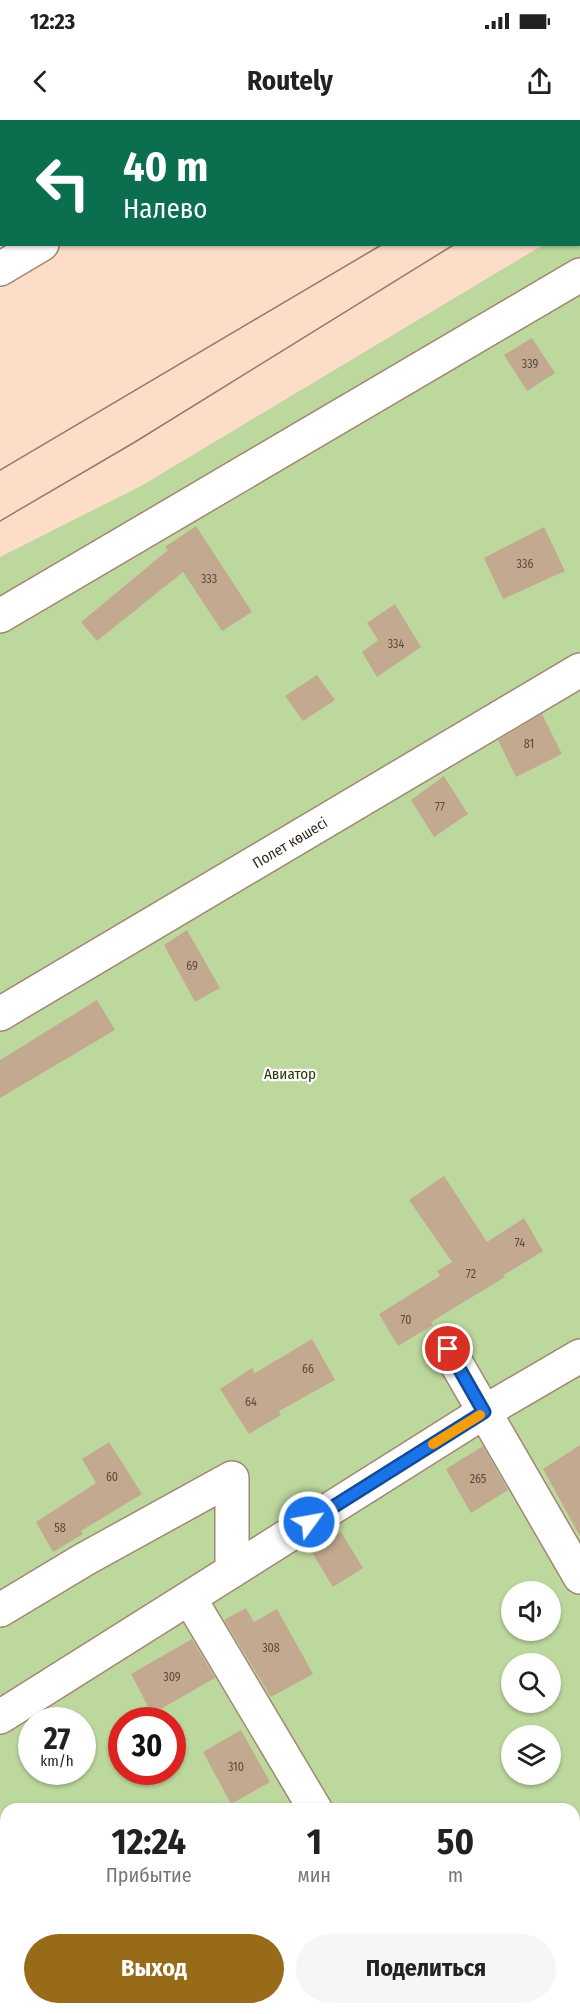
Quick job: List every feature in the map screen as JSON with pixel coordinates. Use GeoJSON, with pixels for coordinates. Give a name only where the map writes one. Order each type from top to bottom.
{"type":"FeatureCollection","features":[{"type":"Feature","properties":{"kind":"street"},"geometry":{"type":"LineString","coordinates":[[0,269],[39,246]]}},
{"type":"Feature","properties":{"kind":"street"},"geometry":{"type":"LineString","coordinates":[[0,616],[580,275]]}},
{"type":"Feature","properties":{"kind":"street","name":"Полет көшесі"},"geometry":{"type":"LineString","coordinates":[[0,1014],[580,670]]}},
{"type":"Feature","properties":{"kind":"street"},"geometry":{"type":"LineString","coordinates":[[448,1349],[580,1577]]}},
{"type":"Feature","properties":{"kind":"street"},"geometry":{"type":"LineString","coordinates":[[0,1717],[484,1412],[580,1356]]}},
{"type":"Feature","properties":{"kind":"street"},"geometry":{"type":"LineString","coordinates":[[0,1610],[85,1559],[232,1478],[232,1571]]}},
{"type":"Feature","properties":{"kind":"street"},"geometry":{"type":"LineString","coordinates":[[190,1599],[311,1803]]}},
{"type":"Feature","properties":{"kind":"green space","name":"Авиатор"},"geometry":{"type":"Polygon","coordinates":[[[541,246],[580,246],[580,1803],[0,1803],[0,557],[141,486],[541,246]]]}},
{"type":"Feature","properties":{"kind":"building"},"geometry":{"type":"Polygon","coordinates":[[[532,338],[555,373],[527,391],[504,355],[532,338]]]}},
{"type":"Feature","properties":{"kind":"building"},"geometry":{"type":"Polygon","coordinates":[[[196,526],[252,612],[222,631],[183,572],[97,641],[81,622],[168,550],[165,547],[196,526]]]}},
{"type":"Feature","properties":{"kind":"building"},"geometry":{"type":"Polygon","coordinates":[[[544,527],[565,571],[503,599],[484,558],[544,527]]]}},
{"type":"Feature","properties":{"kind":"building"},"geometry":{"type":"Polygon","coordinates":[[[395,604],[421,647],[377,677],[362,652],[378,640],[367,623],[395,604]]]}},
{"type":"Feature","properties":{"kind":"building"},"geometry":{"type":"Polygon","coordinates":[[[317,675],[335,700],[303,721],[285,696],[317,675]]]}},
{"type":"Feature","properties":{"kind":"building"},"geometry":{"type":"Polygon","coordinates":[[[542,714],[562,754],[516,777],[498,740],[542,714]]]}},
{"type":"Feature","properties":{"kind":"building"},"geometry":{"type":"Polygon","coordinates":[[[444,776],[468,814],[434,837],[411,800],[444,776]]]}},
{"type":"Feature","properties":{"kind":"building"},"geometry":{"type":"Polygon","coordinates":[[[187,930],[220,988],[195,1002],[164,945],[187,930]]]}},
{"type":"Feature","properties":{"kind":"building"},"geometry":{"type":"Polygon","coordinates":[[[97,1000],[115,1030],[0,1098],[0,1060],[97,1000]]]}},
{"type":"Feature","properties":{"kind":"building"},"geometry":{"type":"Polygon","coordinates":[[[444,1176],[487,1242],[524,1218],[543,1251],[431,1322],[433,1325],[398,1346],[379,1314],[440,1276],[437,1271],[452,1262],[409,1200],[444,1176]]]}},
{"type":"Feature","properties":{"kind":"building"},"geometry":{"type":"Polygon","coordinates":[[[312,1339],[335,1380],[279,1411],[281,1415],[249,1434],[220,1389],[252,1368],[255,1373],[312,1339]]]}},
{"type":"Feature","properties":{"kind":"building"},"geometry":{"type":"Polygon","coordinates":[[[109,1442],[142,1494],[81,1531],[83,1534],[53,1552],[36,1522],[96,1483],[82,1459],[109,1442]]]}},
{"type":"Feature","properties":{"kind":"building"},"geometry":{"type":"Polygon","coordinates":[[[580,1445],[580,1536],[543,1469],[580,1445]]]}},
{"type":"Feature","properties":{"kind":"building"},"geometry":{"type":"Polygon","coordinates":[[[483,1446],[508,1490],[471,1513],[446,1469],[483,1446]]]}},
{"type":"Feature","properties":{"kind":"building"},"geometry":{"type":"Polygon","coordinates":[[[341,1532],[363,1568],[333,1587],[311,1551],[341,1532]]]}},
{"type":"Feature","properties":{"kind":"building"},"geometry":{"type":"Polygon","coordinates":[[[246,1608],[254,1622],[277,1609],[313,1674],[271,1697],[224,1620],[246,1608]]]}},
{"type":"Feature","properties":{"kind":"building"},"geometry":{"type":"Polygon","coordinates":[[[192,1639],[215,1678],[164,1707],[148,1707],[131,1674],[192,1639]]]}},
{"type":"Feature","properties":{"kind":"building"},"geometry":{"type":"Polygon","coordinates":[[[241,1730],[270,1782],[230,1803],[203,1752],[241,1730]]]}},
{"type":"Feature","properties":{"kind":"tram line"},"geometry":{"type":"LineString","coordinates":[[0,470],[380,246]]}},
{"type":"Feature","properties":{"kind":"tram line"},"geometry":{"type":"LineString","coordinates":[[0,521],[135,442],[452,246]]}},
{"type":"Feature","properties":{"kind":"slow traffic"},"geometry":{"type":"LineString","coordinates":[[433,1444],[480,1415]]}},
{"type":"Feature","properties":{"kind":"route"},"geometry":{"type":"LineString","coordinates":[[309,1522],[484,1412],[448,1349]]}}]}
